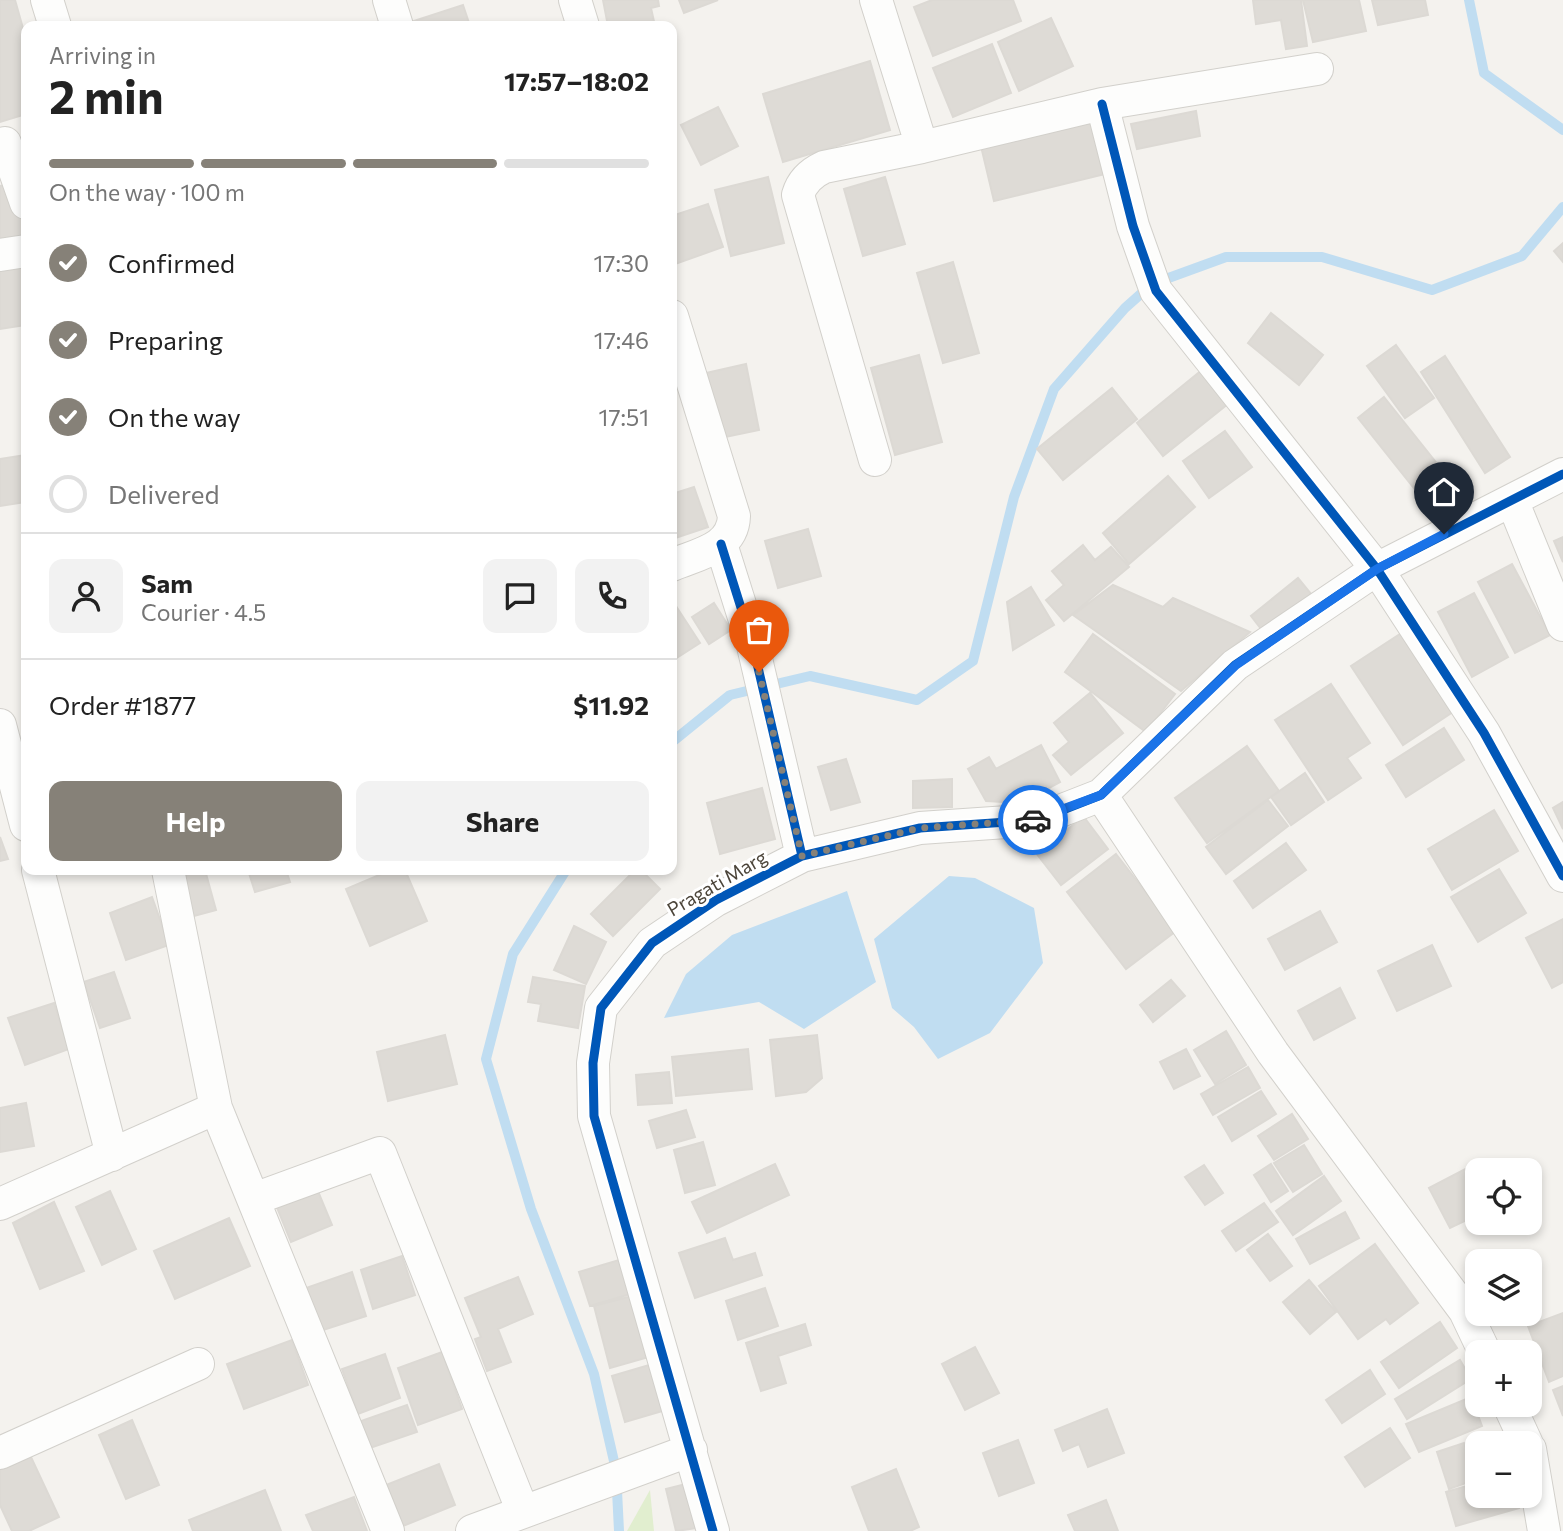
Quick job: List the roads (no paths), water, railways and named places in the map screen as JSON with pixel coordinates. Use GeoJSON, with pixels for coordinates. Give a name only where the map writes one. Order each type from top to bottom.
{"type":"FeatureCollection","features":[{"type":"Feature","properties":{"kind":"street"},"geometry":{"type":"LineString","coordinates":[[47,0],[53,21]]}},
{"type":"Feature","properties":{"kind":"street"},"geometry":{"type":"LineString","coordinates":[[389,0],[395,21]]}},
{"type":"Feature","properties":{"kind":"street"},"geometry":{"type":"LineString","coordinates":[[575,0],[581,21]]}},
{"type":"Feature","properties":{"kind":"street"},"geometry":{"type":"LineString","coordinates":[[876,0],[922,147]]}},
{"type":"Feature","properties":{"kind":"street"},"geometry":{"type":"LineString","coordinates":[[875,460],[798,195],[806,178],[824,167],[922,147],[1102,104],[1317,69]]}},
{"type":"Feature","properties":{"kind":"street"},"geometry":{"type":"LineString","coordinates":[[1102,104],[1133,226],[1156,291],[1377,569],[1484,733],[1563,876]]}},
{"type":"Feature","properties":{"kind":"street"},"geometry":{"type":"LineString","coordinates":[[10,141],[21,184]]}},
{"type":"Feature","properties":{"kind":"street"},"geometry":{"type":"LineString","coordinates":[[0,255],[21,252]]}},
{"type":"Feature","properties":{"kind":"street"},"geometry":{"type":"LineString","coordinates":[[677,332],[734,516],[733,528],[721,544],[677,563]]}},
{"type":"Feature","properties":{"kind":"street","name":"Pragati Marg"},"geometry":{"type":"LineString","coordinates":[[713,1531],[594,1116],[593,1063],[601,1008],[652,943],[716,900],[802,856],[920,828],[1037,820],[1101,795],[1236,665],[1377,569],[1563,474]]}},
{"type":"Feature","properties":{"kind":"street"},"geometry":{"type":"LineString","coordinates":[[1512,500],[1563,625]]}},
{"type":"Feature","properties":{"kind":"street"},"geometry":{"type":"LineString","coordinates":[[721,544],[752,646],[802,856]]}},
{"type":"Feature","properties":{"kind":"street"},"geometry":{"type":"LineString","coordinates":[[0,724],[6,774],[21,812]]}},
{"type":"Feature","properties":{"kind":"street"},"geometry":{"type":"LineString","coordinates":[[1101,795],[1273,1053],[1465,1311],[1479,1340]]}},
{"type":"Feature","properties":{"kind":"street"},"geometry":{"type":"LineString","coordinates":[[39,875],[112,1155]]}},
{"type":"Feature","properties":{"kind":"street"},"geometry":{"type":"LineString","coordinates":[[169,875],[216,1108],[388,1531]]}},
{"type":"Feature","properties":{"kind":"street"},"geometry":{"type":"LineString","coordinates":[[0,1204],[216,1108]]}},
{"type":"Feature","properties":{"kind":"street"},"geometry":{"type":"LineString","coordinates":[[254,1199],[380,1153],[523,1512]]}},
{"type":"Feature","properties":{"kind":"street"},"geometry":{"type":"LineString","coordinates":[[0,1453],[198,1364]]}},
{"type":"Feature","properties":{"kind":"street"},"geometry":{"type":"LineString","coordinates":[[472,1531],[691,1450]]}},
{"type":"Feature","properties":{"kind":"street"},"geometry":{"type":"LineString","coordinates":[[1540,1508],[1544,1531]]}},
{"type":"Feature","properties":{"kind":"water"},"geometry":{"type":"Polygon","coordinates":[[[949,876],[975,878],[1034,908],[1043,963],[990,1033],[938,1059],[914,1027],[892,1008],[874,939],[949,876]]]}},
{"type":"Feature","properties":{"kind":"water"},"geometry":{"type":"Polygon","coordinates":[[[847,891],[876,982],[804,1029],[759,1002],[664,1018],[686,974],[732,935],[847,891]]]}},
{"type":"Feature","properties":{"kind":"waterway"},"geometry":{"type":"LineString","coordinates":[[1469,0],[1484,73],[1563,130]]}},
{"type":"Feature","properties":{"kind":"waterway"},"geometry":{"type":"LineString","coordinates":[[677,738],[730,695],[810,676],[917,700],[973,661],[1014,497],[1054,389],[1125,308],[1152,284],[1226,257],[1322,257],[1432,290],[1522,256],[1563,207]]}},
{"type":"Feature","properties":{"kind":"waterway"},"geometry":{"type":"LineString","coordinates":[[563,875],[513,954],[486,1059],[531,1209],[594,1374],[616,1470],[619,1531]]}}]}
